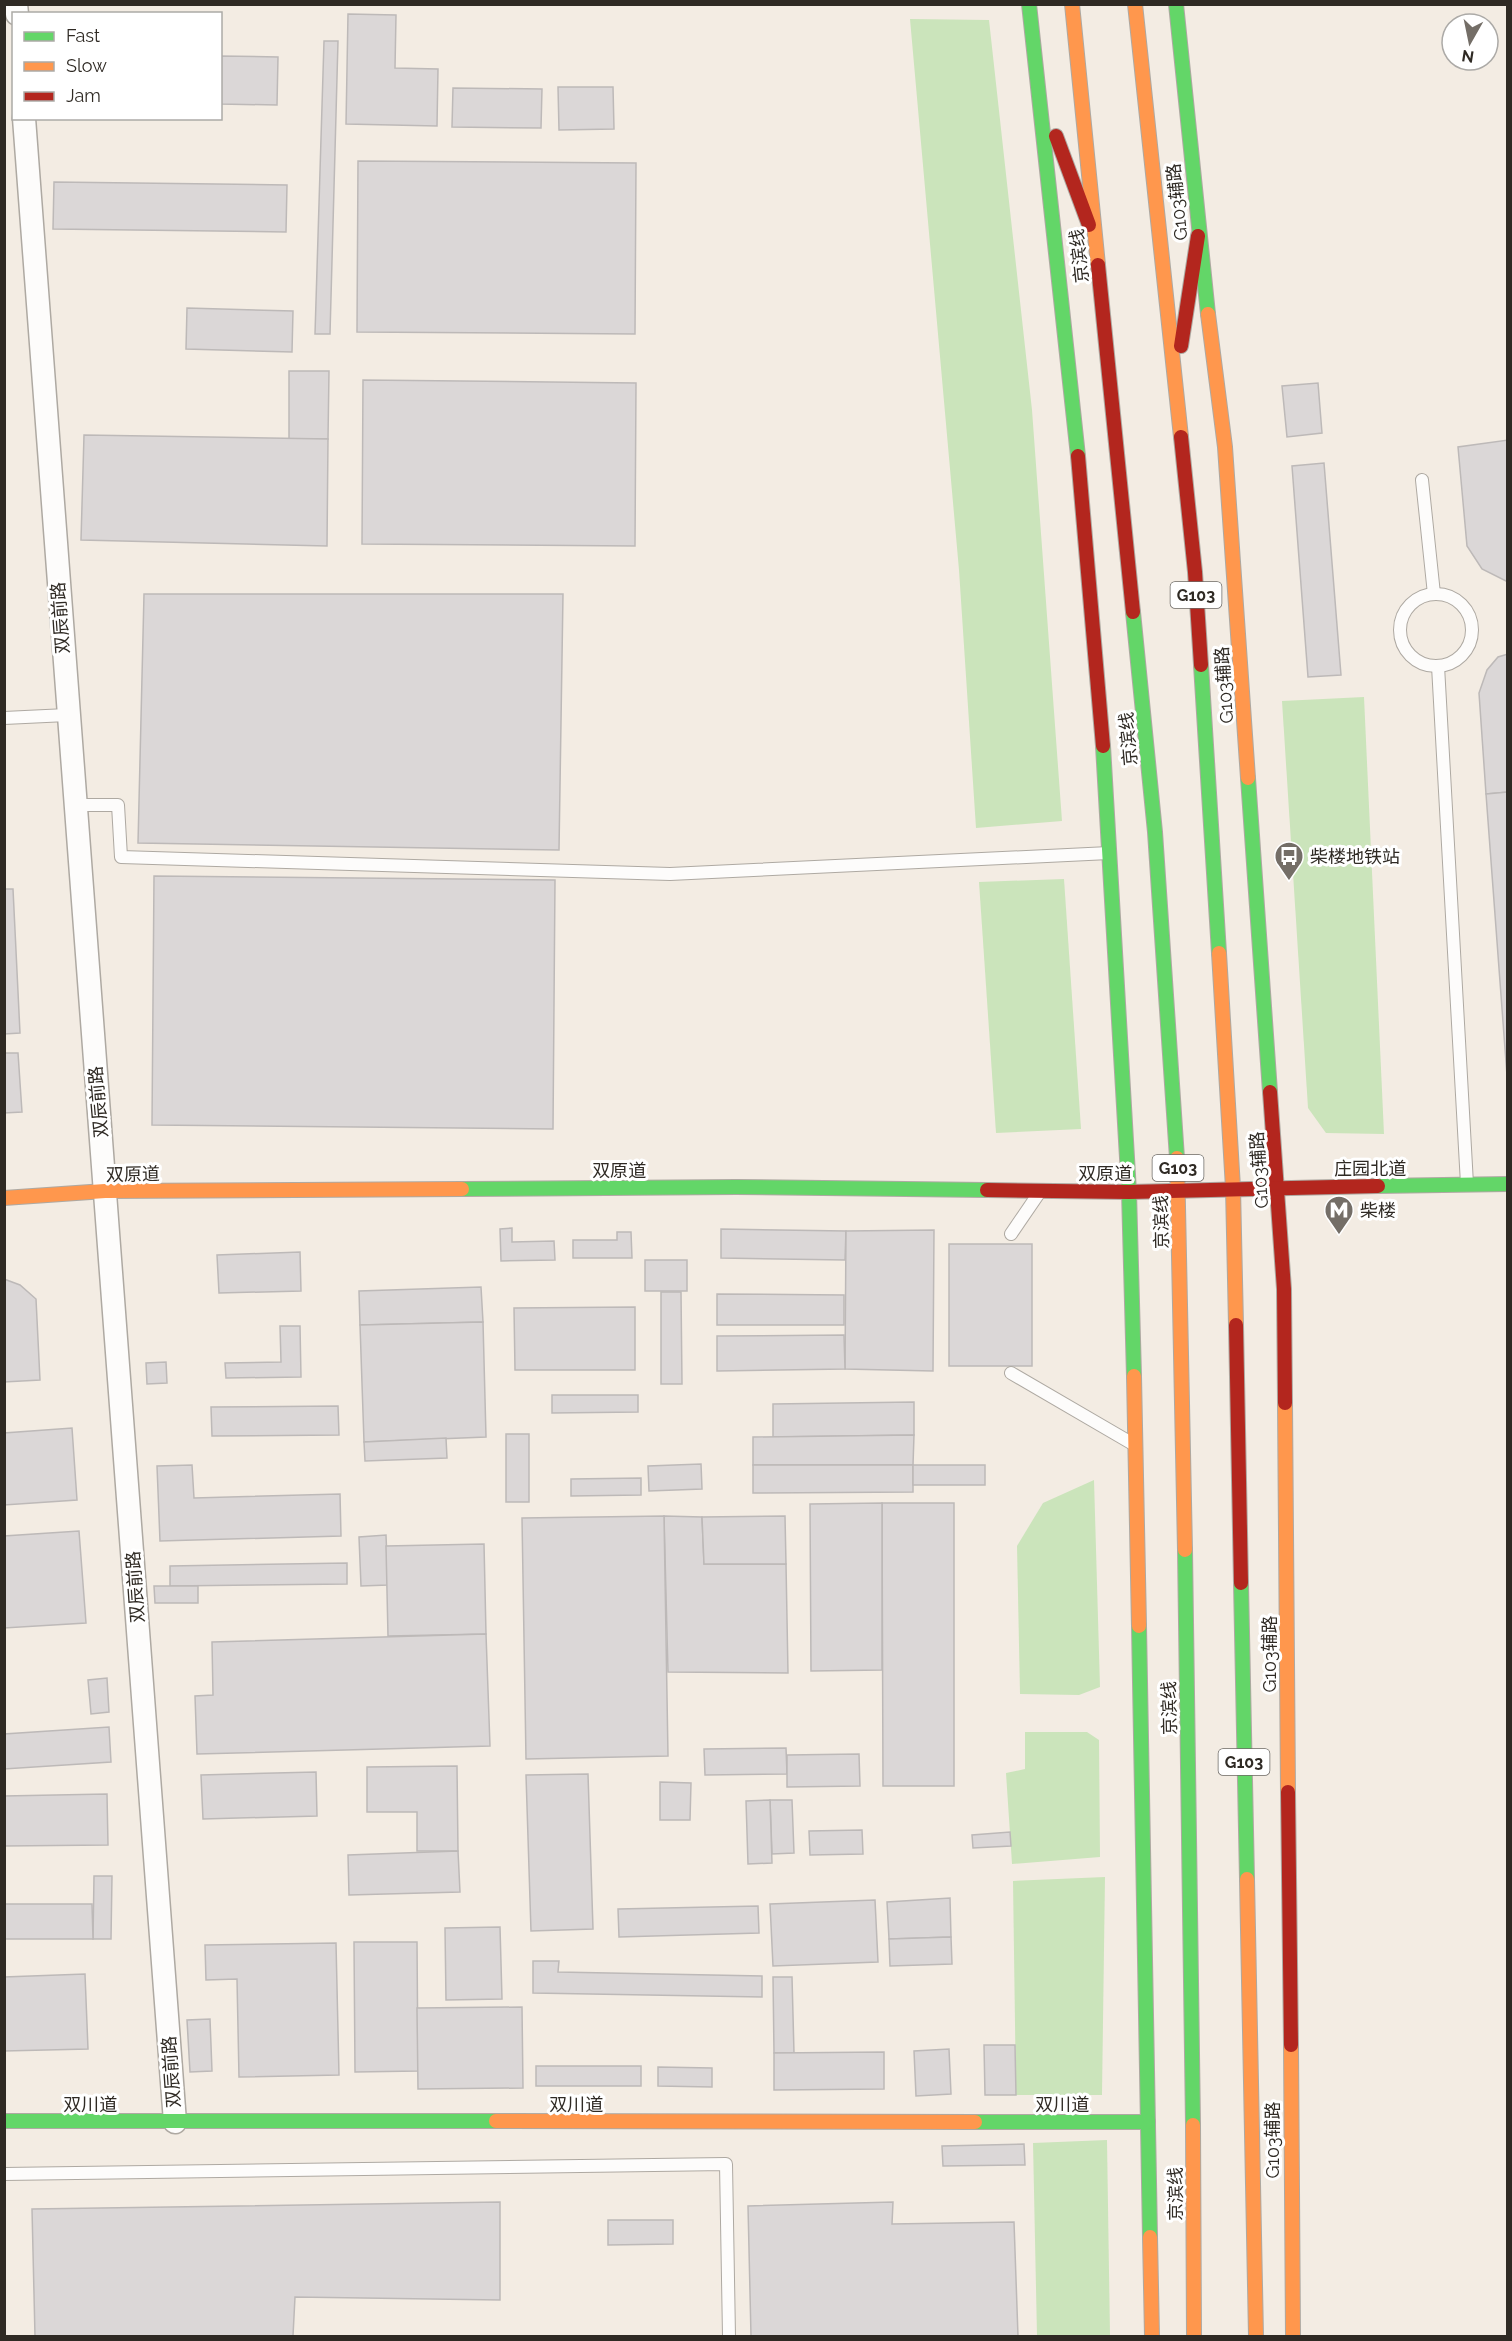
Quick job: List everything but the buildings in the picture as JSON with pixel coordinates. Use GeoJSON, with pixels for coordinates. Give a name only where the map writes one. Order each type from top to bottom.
{"type":"FeatureCollection","features":[{"type":"Feature","properties":{"kind":"main road"},"geometry":{"type":"LineString","coordinates":[[1029,4],[1087,542],[1112,853],[1129,1192],[1136,1446],[1152,2337]]}},
{"type":"Feature","properties":{"kind":"main road","name":"京滨线"},"geometry":{"type":"LineString","coordinates":[[1072,4],[1155,832],[1179,1190],[1192,2000],[1194,2337]]}},
{"type":"Feature","properties":{"kind":"main road","name":"G103"},"geometry":{"type":"LineString","coordinates":[[1135,4],[1174,395],[1195,572],[1233,1188],[1256,2337]]}},
{"type":"Feature","properties":{"kind":"main road","name":"G103辅路"},"geometry":{"type":"LineString","coordinates":[[1176,4],[1198,236],[1225,447],[1279,1187],[1284,1289],[1293,2337]]}},
{"type":"Feature","properties":{"kind":"main road"},"geometry":{"type":"LineString","coordinates":[[1040,93],[1097,247]]}},
{"type":"Feature","properties":{"kind":"main road"},"geometry":{"type":"LineString","coordinates":[[1174,395],[1198,236]]}},
{"type":"Feature","properties":{"kind":"main road","name":"庄园北道"},"geometry":{"type":"LineString","coordinates":[[1233,1188],[1508,1184]]}},
{"type":"Feature","properties":{"kind":"main road","name":"双原道"},"geometry":{"type":"LineString","coordinates":[[4,1198],[105,1191],[736,1187],[1129,1192],[1233,1188]]}},
{"type":"Feature","properties":{"kind":"main road","name":"双川道"},"geometry":{"type":"LineString","coordinates":[[4,2121],[1148,2122]]}},
{"type":"Feature","properties":{"kind":"street","name":"双辰前路"},"geometry":{"type":"LineString","coordinates":[[24,120],[67,715],[175,2122]]}},
{"type":"Feature","properties":{"kind":"lane"},"geometry":{"type":"LineString","coordinates":[[1422,480],[1434,594]]}},
{"type":"Feature","properties":{"kind":"lane"},"geometry":{"type":"LineString","coordinates":[[1434,594],[1445,595],[1464,607],[1472,628],[1471,640],[1459,659],[1438,666],[1425,665],[1414,659],[1405,650],[1400,632],[1403,614],[1411,603],[1421,597],[1434,594]]}},
{"type":"Feature","properties":{"kind":"lane"},"geometry":{"type":"LineString","coordinates":[[1438,666],[1467,1185]]}},
{"type":"Feature","properties":{"kind":"lane"},"geometry":{"type":"LineString","coordinates":[[4,718],[67,715]]}},
{"type":"Feature","properties":{"kind":"lane"},"geometry":{"type":"LineString","coordinates":[[74,805],[118,806],[121,856],[670,874],[1112,853]]}},
{"type":"Feature","properties":{"kind":"lane"},"geometry":{"type":"LineString","coordinates":[[1011,1234],[1040,1191]]}},
{"type":"Feature","properties":{"kind":"lane"},"geometry":{"type":"LineString","coordinates":[[1011,1373],[1136,1446]]}},
{"type":"Feature","properties":{"kind":"lane"},"geometry":{"type":"LineString","coordinates":[[4,2174],[726,2164],[729,2337]]}},
{"type":"Feature","properties":{"kind":"green space"},"geometry":{"type":"Polygon","coordinates":[[[910,19],[989,20],[1032,410],[1062,821],[976,828],[959,570],[910,19]]]}},
{"type":"Feature","properties":{"kind":"green space"},"geometry":{"type":"Polygon","coordinates":[[[1364,697],[1384,1134],[1326,1133],[1308,1108],[1282,701],[1364,697]]]}},
{"type":"Feature","properties":{"kind":"green space"},"geometry":{"type":"Polygon","coordinates":[[[1064,879],[1081,1129],[996,1133],[979,882],[1064,879]]]}},
{"type":"Feature","properties":{"kind":"green space"},"geometry":{"type":"Polygon","coordinates":[[[1094,1480],[1100,1687],[1079,1695],[1020,1694],[1017,1546],[1043,1503],[1094,1480]]]}},
{"type":"Feature","properties":{"kind":"green space"},"geometry":{"type":"Polygon","coordinates":[[[1025,1732],[1087,1732],[1099,1740],[1100,1857],[1012,1864],[1006,1773],[1025,1769],[1025,1732]]]}},
{"type":"Feature","properties":{"kind":"green space"},"geometry":{"type":"Polygon","coordinates":[[[1105,1877],[1102,2095],[1016,2095],[1013,1881],[1105,1877]]]}},
{"type":"Feature","properties":{"kind":"green space"},"geometry":{"type":"Polygon","coordinates":[[[1107,2140],[1110,2336],[1037,2336],[1033,2143],[1107,2140]]]}},
{"type":"Feature","properties":{"kind":"traffic: fast"},"geometry":{"type":"LineString","coordinates":[[1029,4],[1078,456]]}},
{"type":"Feature","properties":{"kind":"traffic: fast"},"geometry":{"type":"LineString","coordinates":[[1176,4],[1208,314]]}},
{"type":"Feature","properties":{"kind":"traffic: fast"},"geometry":{"type":"LineString","coordinates":[[1133,612],[1155,832],[1177,1158]]}},
{"type":"Feature","properties":{"kind":"traffic: fast"},"geometry":{"type":"LineString","coordinates":[[1201,665],[1219,953]]}},
{"type":"Feature","properties":{"kind":"traffic: fast"},"geometry":{"type":"LineString","coordinates":[[1103,746],[1129,1192],[1134,1376]]}},
{"type":"Feature","properties":{"kind":"traffic: fast"},"geometry":{"type":"LineString","coordinates":[[1248,778],[1270,1092]]}},
{"type":"Feature","properties":{"kind":"traffic: fast"},"geometry":{"type":"LineString","coordinates":[[1378,1186],[1508,1184]]}},
{"type":"Feature","properties":{"kind":"traffic: fast"},"geometry":{"type":"LineString","coordinates":[[462,1189],[736,1187],[987,1190]]}},
{"type":"Feature","properties":{"kind":"traffic: fast"},"geometry":{"type":"LineString","coordinates":[[1185,1550],[1193,2125]]}},
{"type":"Feature","properties":{"kind":"traffic: fast"},"geometry":{"type":"LineString","coordinates":[[1241,1583],[1247,1879]]}},
{"type":"Feature","properties":{"kind":"traffic: fast"},"geometry":{"type":"LineString","coordinates":[[1139,1626],[1150,2237]]}},
{"type":"Feature","properties":{"kind":"traffic: fast"},"geometry":{"type":"LineString","coordinates":[[4,2121],[496,2121]]}},
{"type":"Feature","properties":{"kind":"traffic: fast"},"geometry":{"type":"LineString","coordinates":[[975,2122],[1148,2122]]}},
{"type":"Feature","properties":{"kind":"traffic: slow"},"geometry":{"type":"LineString","coordinates":[[1072,4],[1098,265]]}},
{"type":"Feature","properties":{"kind":"traffic: slow"},"geometry":{"type":"LineString","coordinates":[[1135,4],[1181,437]]}},
{"type":"Feature","properties":{"kind":"traffic: slow"},"geometry":{"type":"LineString","coordinates":[[1208,314],[1225,447],[1248,778]]}},
{"type":"Feature","properties":{"kind":"traffic: slow"},"geometry":{"type":"LineString","coordinates":[[1219,953],[1233,1188],[1236,1325]]}},
{"type":"Feature","properties":{"kind":"traffic: slow"},"geometry":{"type":"LineString","coordinates":[[1177,1158],[1185,1550]]}},
{"type":"Feature","properties":{"kind":"traffic: slow"},"geometry":{"type":"LineString","coordinates":[[4,1198],[105,1191],[462,1189]]}},
{"type":"Feature","properties":{"kind":"traffic: slow"},"geometry":{"type":"LineString","coordinates":[[1134,1376],[1139,1626]]}},
{"type":"Feature","properties":{"kind":"traffic: slow"},"geometry":{"type":"LineString","coordinates":[[1285,1403],[1288,1792]]}},
{"type":"Feature","properties":{"kind":"traffic: slow"},"geometry":{"type":"LineString","coordinates":[[1247,1879],[1256,2336]]}},
{"type":"Feature","properties":{"kind":"traffic: slow"},"geometry":{"type":"LineString","coordinates":[[1291,2045],[1293,2336]]}},
{"type":"Feature","properties":{"kind":"traffic: slow"},"geometry":{"type":"LineString","coordinates":[[496,2121],[975,2122]]}},
{"type":"Feature","properties":{"kind":"traffic: slow"},"geometry":{"type":"LineString","coordinates":[[1193,2125],[1194,2336]]}},
{"type":"Feature","properties":{"kind":"traffic: slow"},"geometry":{"type":"LineString","coordinates":[[1150,2237],[1152,2336]]}},
{"type":"Feature","properties":{"kind":"traffic: jam"},"geometry":{"type":"LineString","coordinates":[[1056,136],[1089,225]]}},
{"type":"Feature","properties":{"kind":"traffic: jam"},"geometry":{"type":"LineString","coordinates":[[1181,346],[1198,236]]}},
{"type":"Feature","properties":{"kind":"traffic: jam"},"geometry":{"type":"LineString","coordinates":[[1098,265],[1133,612]]}},
{"type":"Feature","properties":{"kind":"traffic: jam"},"geometry":{"type":"LineString","coordinates":[[1181,437],[1195,572],[1201,665]]}},
{"type":"Feature","properties":{"kind":"traffic: jam"},"geometry":{"type":"LineString","coordinates":[[1078,456],[1103,746]]}},
{"type":"Feature","properties":{"kind":"traffic: jam"},"geometry":{"type":"LineString","coordinates":[[1270,1092],[1284,1289],[1285,1403]]}},
{"type":"Feature","properties":{"kind":"traffic: jam"},"geometry":{"type":"LineString","coordinates":[[987,1190],[1129,1192],[1378,1186]]}},
{"type":"Feature","properties":{"kind":"traffic: jam"},"geometry":{"type":"LineString","coordinates":[[1236,1325],[1241,1583]]}},
{"type":"Feature","properties":{"kind":"traffic: jam"},"geometry":{"type":"LineString","coordinates":[[1288,1792],[1291,2045]]}},
{"type":"Feature","properties":{"kind":"place","name":"柴楼地铁站"},"geometry":{"type":"Point","coordinates":[1289,882]}},
{"type":"Feature","properties":{"kind":"place","name":"柴楼"},"geometry":{"type":"Point","coordinates":[1339,1236]}}]}
